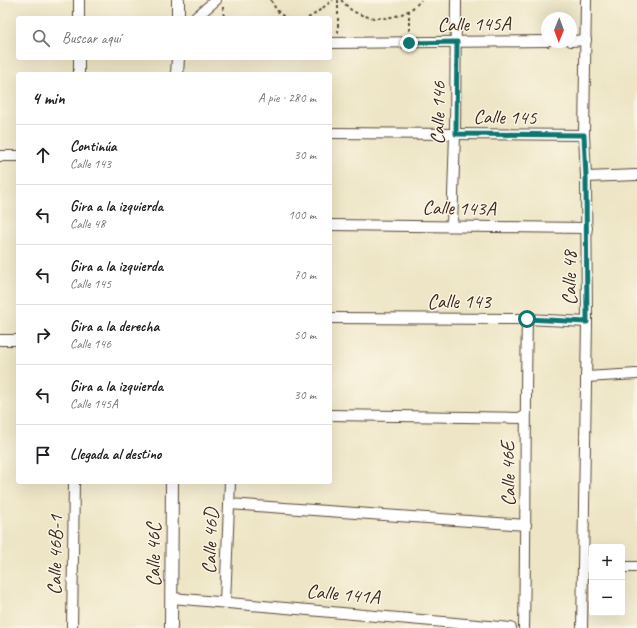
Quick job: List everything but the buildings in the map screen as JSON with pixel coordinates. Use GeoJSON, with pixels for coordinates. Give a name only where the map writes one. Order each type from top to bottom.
{"type":"FeatureCollection","features":[{"type":"Feature","properties":{"kind":"street"},"geometry":{"type":"LineString","coordinates":[[79,0],[79,16]]}},
{"type":"Feature","properties":{"kind":"street"},"geometry":{"type":"LineString","coordinates":[[178,0],[178,16]]}},
{"type":"Feature","properties":{"kind":"street"},"geometry":{"type":"LineString","coordinates":[[197,16],[216,0]]}},
{"type":"Feature","properties":{"kind":"street","name":"Calle 146"},"geometry":{"type":"LineString","coordinates":[[452,226],[456,134],[456,0]]}},
{"type":"Feature","properties":{"kind":"street","name":"Calle 48"},"geometry":{"type":"LineString","coordinates":[[582,628],[587,567],[587,228],[584,135],[586,0]]}},
{"type":"Feature","properties":{"kind":"street"},"geometry":{"type":"LineString","coordinates":[[577,41],[586,40]]}},
{"type":"Feature","properties":{"kind":"street","name":"Calle 145A"},"geometry":{"type":"LineString","coordinates":[[334,43],[541,41]]}},
{"type":"Feature","properties":{"kind":"street"},"geometry":{"type":"LineString","coordinates":[[78,72],[79,60]]}},
{"type":"Feature","properties":{"kind":"street"},"geometry":{"type":"LineString","coordinates":[[178,60],[178,72]]}},
{"type":"Feature","properties":{"kind":"street","name":"Calle 145"},"geometry":{"type":"LineString","coordinates":[[332,133],[584,135]]}},
{"type":"Feature","properties":{"kind":"street"},"geometry":{"type":"LineString","coordinates":[[0,156],[16,156]]}},
{"type":"Feature","properties":{"kind":"street"},"geometry":{"type":"LineString","coordinates":[[586,177],[637,175]]}},
{"type":"Feature","properties":{"kind":"street","name":"Calle 143A"},"geometry":{"type":"LineString","coordinates":[[332,225],[587,228]]}},
{"type":"Feature","properties":{"kind":"street","name":"Calle 143"},"geometry":{"type":"LineString","coordinates":[[332,318],[527,319],[587,322]]}},
{"type":"Feature","properties":{"kind":"street","name":"Calle 46E"},"geometry":{"type":"LineString","coordinates":[[524,628],[527,319]]}},
{"type":"Feature","properties":{"kind":"street"},"geometry":{"type":"LineString","coordinates":[[0,340],[16,340]]}},
{"type":"Feature","properties":{"kind":"street"},"geometry":{"type":"LineString","coordinates":[[586,377],[637,374]]}},
{"type":"Feature","properties":{"kind":"street"},"geometry":{"type":"LineString","coordinates":[[332,415],[525,418]]}},
{"type":"Feature","properties":{"kind":"street","name":"Calle 46B-1"},"geometry":{"type":"LineString","coordinates":[[72,628],[74,484]]}},
{"type":"Feature","properties":{"kind":"street","name":"Calle 46C"},"geometry":{"type":"LineString","coordinates":[[171,628],[172,484]]}},
{"type":"Feature","properties":{"kind":"street","name":"Calle 46D"},"geometry":{"type":"LineString","coordinates":[[225,602],[230,484]]}},
{"type":"Feature","properties":{"kind":"street"},"geometry":{"type":"LineString","coordinates":[[229,504],[526,525]]}},
{"type":"Feature","properties":{"kind":"street"},"geometry":{"type":"LineString","coordinates":[[625,567],[637,567]]}},
{"type":"Feature","properties":{"kind":"street","name":"Calle 141A"},"geometry":{"type":"LineString","coordinates":[[172,598],[511,628]]}},
{"type":"Feature","properties":{"kind":"path"},"geometry":{"type":"LineString","coordinates":[[271,0],[275,9],[281,16]]}},
{"type":"Feature","properties":{"kind":"path"},"geometry":{"type":"LineString","coordinates":[[312,16],[333,0]]}},
{"type":"Feature","properties":{"kind":"path"},"geometry":{"type":"LineString","coordinates":[[340,0],[351,9],[367,17],[385,18],[402,14],[417,5],[421,0]]}},
{"type":"Feature","properties":{"kind":"path"},"geometry":{"type":"LineString","coordinates":[[334,43],[340,0]]}},
{"type":"Feature","properties":{"kind":"path"},"geometry":{"type":"LineString","coordinates":[[409,10],[409,43]]}},
{"type":"Feature","properties":{"kind":"route"},"geometry":{"type":"LineString","coordinates":[[409,43],[457,42],[456,134],[584,135],[587,228],[587,322],[527,319]]}}]}
